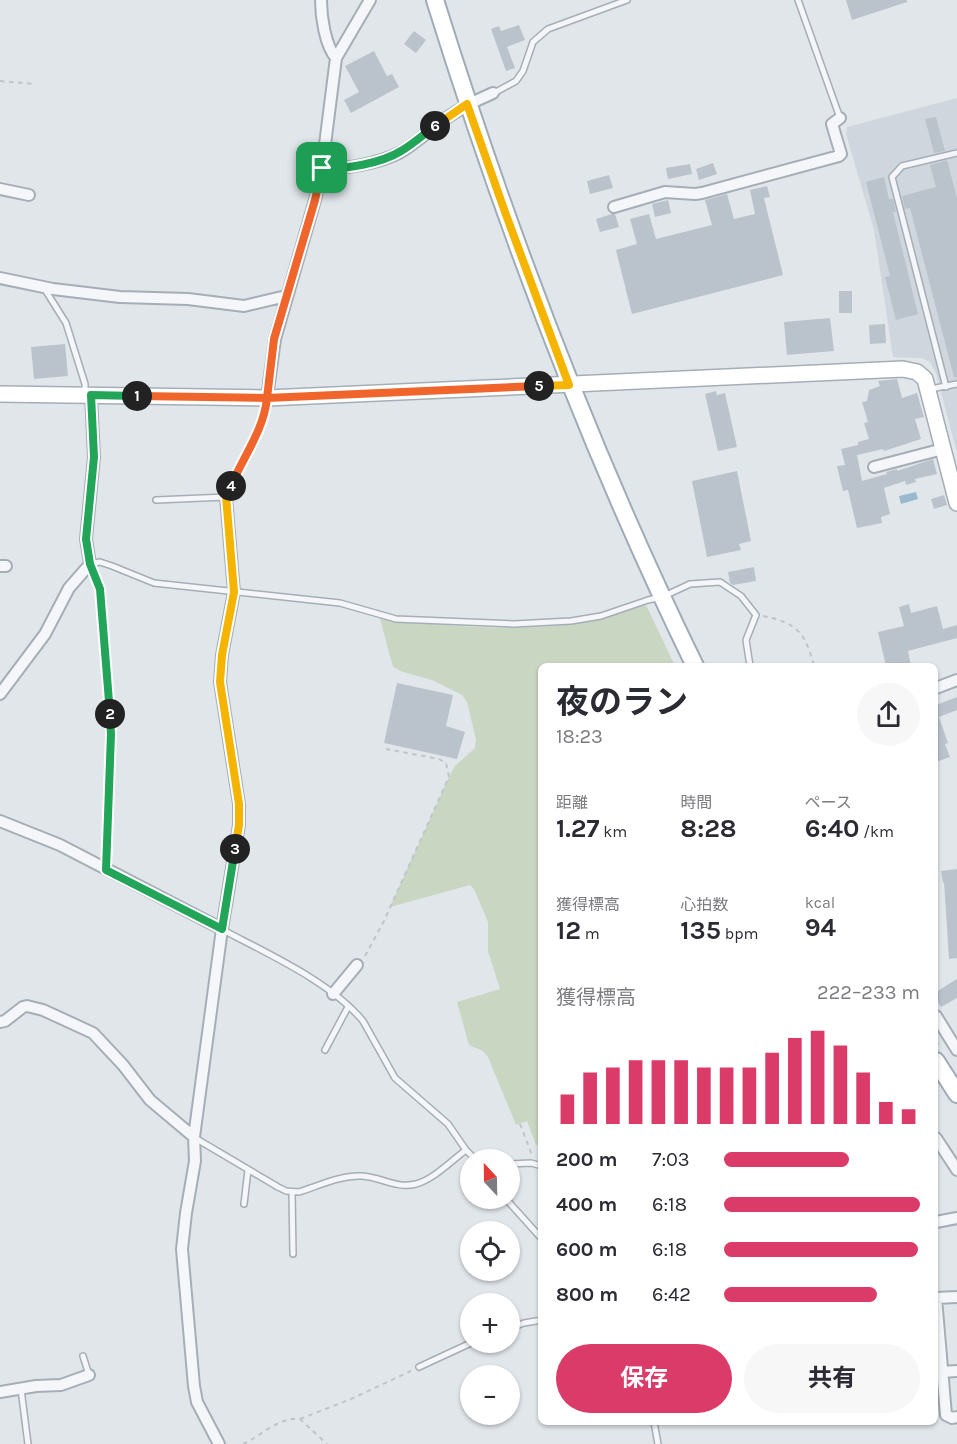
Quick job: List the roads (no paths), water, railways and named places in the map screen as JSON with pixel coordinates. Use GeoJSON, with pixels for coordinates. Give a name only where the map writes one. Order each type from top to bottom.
{"type":"FeatureCollection","features":[{"type":"Feature","properties":{"kind":"main road"},"geometry":{"type":"LineString","coordinates":[[435,0],[467,104],[569,385],[662,597],[694,663]]}},
{"type":"Feature","properties":{"kind":"main road"},"geometry":{"type":"LineString","coordinates":[[445,0],[467,104]]}},
{"type":"Feature","properties":{"kind":"main road"},"geometry":{"type":"LineString","coordinates":[[938,1064],[957,1094]]}},
{"type":"Feature","properties":{"kind":"street"},"geometry":{"type":"LineString","coordinates":[[321,0],[327,36],[332,53],[336,58]]}},
{"type":"Feature","properties":{"kind":"street"},"geometry":{"type":"LineString","coordinates":[[267,398],[274,339],[315,200],[322,168],[336,58],[370,0]]}},
{"type":"Feature","properties":{"kind":"street"},"geometry":{"type":"LineString","coordinates":[[322,168],[336,169],[381,159],[400,152],[467,104],[493,93]]}},
{"type":"Feature","properties":{"kind":"street"},"geometry":{"type":"LineString","coordinates":[[614,207],[665,192],[695,195],[838,156],[841,154],[832,124],[840,118]]}},
{"type":"Feature","properties":{"kind":"street"},"geometry":{"type":"LineString","coordinates":[[0,189],[29,195]]}},
{"type":"Feature","properties":{"kind":"street"},"geometry":{"type":"LineString","coordinates":[[0,278],[43,287],[120,297],[189,299],[244,306],[286,296]]}},
{"type":"Feature","properties":{"kind":"street"},"geometry":{"type":"LineString","coordinates":[[0,394],[267,398],[903,369],[917,372],[925,379],[957,503]]}},
{"type":"Feature","properties":{"kind":"street"},"geometry":{"type":"LineString","coordinates":[[0,694],[45,634],[69,588],[90,564],[86,539],[94,448],[88,395]]}},
{"type":"Feature","properties":{"kind":"street"},"geometry":{"type":"LineString","coordinates":[[874,467],[943,449]]}},
{"type":"Feature","properties":{"kind":"street"},"geometry":{"type":"LineString","coordinates":[[219,1444],[197,1402],[182,1249],[195,1161],[194,1137],[222,929],[239,825],[239,804],[220,682],[222,655],[234,592],[226,496]]}},
{"type":"Feature","properties":{"kind":"street"},"geometry":{"type":"LineString","coordinates":[[938,687],[957,680]]}},
{"type":"Feature","properties":{"kind":"street"},"geometry":{"type":"LineString","coordinates":[[0,821],[60,845],[222,929]]}},
{"type":"Feature","properties":{"kind":"street"},"geometry":{"type":"LineString","coordinates":[[333,994],[357,965]]}},
{"type":"Feature","properties":{"kind":"street"},"geometry":{"type":"LineString","coordinates":[[0,1022],[27,1006],[43,1010],[93,1033],[123,1065],[150,1100],[194,1137]]}},
{"type":"Feature","properties":{"kind":"street"},"geometry":{"type":"LineString","coordinates":[[938,1019],[957,1050]]}},
{"type":"Feature","properties":{"kind":"street"},"geometry":{"type":"LineString","coordinates":[[938,1143],[957,1170]]}},
{"type":"Feature","properties":{"kind":"street"},"geometry":{"type":"LineString","coordinates":[[938,1222],[957,1218]]}},
{"type":"Feature","properties":{"kind":"street"},"geometry":{"type":"LineString","coordinates":[[938,1298],[957,1297]]}},
{"type":"Feature","properties":{"kind":"street"},"geometry":{"type":"LineString","coordinates":[[938,1323],[946,1414],[952,1418],[957,1417]]}},
{"type":"Feature","properties":{"kind":"street"},"geometry":{"type":"LineString","coordinates":[[942,1372],[957,1371]]}},
{"type":"Feature","properties":{"kind":"street"},"geometry":{"type":"LineString","coordinates":[[0,1392],[61,1385],[89,1375]]}},
{"type":"Feature","properties":{"kind":"lane"},"geometry":{"type":"LineString","coordinates":[[493,93],[516,81],[523,71],[533,42],[548,29],[627,0]]}},
{"type":"Feature","properties":{"kind":"lane"},"geometry":{"type":"LineString","coordinates":[[798,0],[840,118]]}},
{"type":"Feature","properties":{"kind":"lane"},"geometry":{"type":"LineString","coordinates":[[946,387],[892,177],[902,166],[957,153]]}},
{"type":"Feature","properties":{"kind":"lane"},"geometry":{"type":"LineString","coordinates":[[43,287],[66,323],[88,395]]}},
{"type":"Feature","properties":{"kind":"lane"},"geometry":{"type":"LineString","coordinates":[[928,389],[957,384]]}},
{"type":"Feature","properties":{"kind":"lane"},"geometry":{"type":"LineString","coordinates":[[156,500],[226,496],[262,423],[267,398]]}},
{"type":"Feature","properties":{"kind":"lane"},"geometry":{"type":"LineString","coordinates":[[103,632],[100,589],[90,564],[100,562],[154,583],[340,603],[396,619],[514,624],[588,619],[662,597],[690,584],[720,582],[741,596],[756,615],[746,640],[750,663]]}},
{"type":"Feature","properties":{"kind":"lane"},"geometry":{"type":"LineString","coordinates":[[222,929],[294,968],[348,1007],[363,1022],[395,1078],[448,1124],[465,1149]]}},
{"type":"Feature","properties":{"kind":"lane"},"geometry":{"type":"LineString","coordinates":[[325,1050],[348,1007]]}},
{"type":"Feature","properties":{"kind":"lane"},"geometry":{"type":"LineString","coordinates":[[194,1137],[278,1187],[292,1192],[299,1192],[347,1177],[360,1176],[398,1185],[418,1183],[460,1154]]}},
{"type":"Feature","properties":{"kind":"lane"},"geometry":{"type":"LineString","coordinates":[[520,1164],[538,1165]]}},
{"type":"Feature","properties":{"kind":"lane"},"geometry":{"type":"LineString","coordinates":[[244,1204],[248,1170]]}},
{"type":"Feature","properties":{"kind":"lane"},"geometry":{"type":"LineString","coordinates":[[292,1192],[293,1254]]}},
{"type":"Feature","properties":{"kind":"lane"},"geometry":{"type":"LineString","coordinates":[[515,1209],[538,1235]]}},
{"type":"Feature","properties":{"kind":"lane"},"geometry":{"type":"LineString","coordinates":[[520,1325],[538,1321]]}},
{"type":"Feature","properties":{"kind":"lane"},"geometry":{"type":"LineString","coordinates":[[419,1367],[460,1348]]}},
{"type":"Feature","properties":{"kind":"lane"},"geometry":{"type":"LineString","coordinates":[[83,1356],[89,1375]]}},
{"type":"Feature","properties":{"kind":"lane"},"geometry":{"type":"LineString","coordinates":[[21,1389],[28,1444]]}},
{"type":"Feature","properties":{"kind":"lane"},"geometry":{"type":"LineString","coordinates":[[655,1425],[658,1444]]}},
{"type":"Feature","properties":{"kind":"water"},"geometry":{"type":"Polygon","coordinates":[[[916,492],[918,499],[901,504],[899,496],[916,492]]]}}]}
